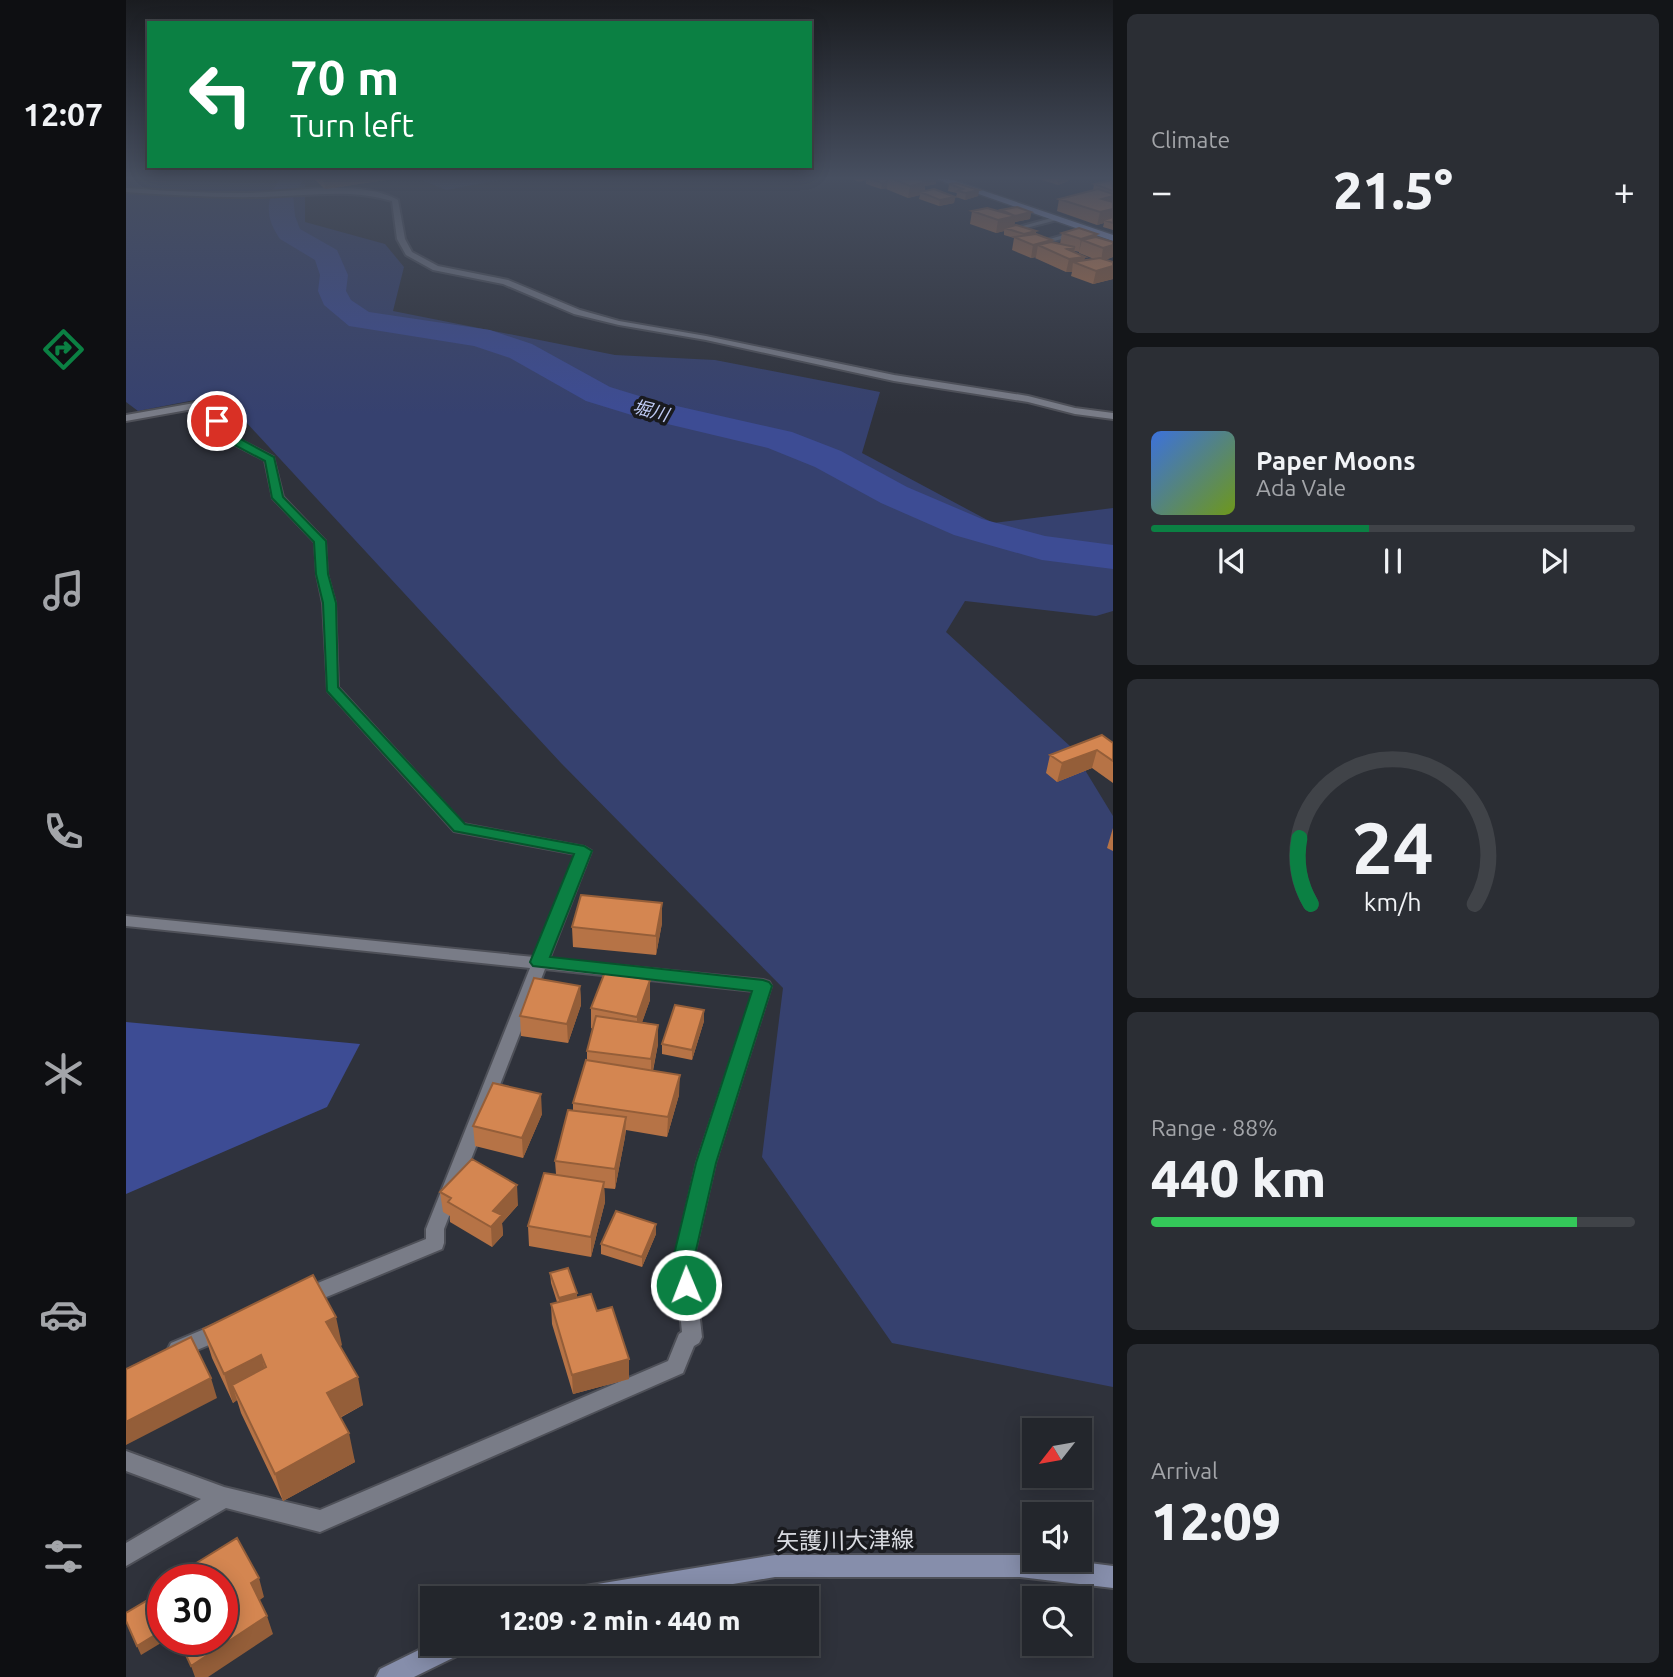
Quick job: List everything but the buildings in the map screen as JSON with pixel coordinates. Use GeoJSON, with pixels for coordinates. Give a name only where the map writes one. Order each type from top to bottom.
{"type":"FeatureCollection","features":[{"type":"Feature","properties":{"kind":"main road","name":"矢護川大津線"},"geometry":{"type":"LineString","coordinates":[[652,1586],[775,1566],[1020,1566],[1113,1577]]}},
{"type":"Feature","properties":{"kind":"main road"},"geometry":{"type":"LineString","coordinates":[[388,1677],[432,1656]]}},
{"type":"Feature","properties":{"kind":"street"},"geometry":{"type":"LineString","coordinates":[[415,257],[436,268],[505,282],[577,312],[620,323],[706,338],[894,378],[1028,399],[1075,411],[1113,416]]}},
{"type":"Feature","properties":{"kind":"street"},"geometry":{"type":"LineString","coordinates":[[126,418],[206,404],[229,438],[270,459],[278,498],[320,541],[322,574],[329,603],[331,688],[460,828],[584,851],[435,1229],[435,1243],[293,1302]]}},
{"type":"Feature","properties":{"kind":"street"},"geometry":{"type":"LineString","coordinates":[[126,921],[763,986],[706,1163],[684,1259],[692,1337],[686,1340],[676,1367],[320,1521],[224,1497],[126,1461]]}},
{"type":"Feature","properties":{"kind":"street"},"geometry":{"type":"LineString","coordinates":[[164,1355],[242,1323]]}},
{"type":"Feature","properties":{"kind":"street"},"geometry":{"type":"LineString","coordinates":[[126,1555],[224,1497]]}},
{"type":"Feature","properties":{"kind":"shaded area"},"geometry":{"type":"Polygon","coordinates":[[[126,257],[396,257],[404,267],[393,311],[615,355],[715,360],[880,392],[862,453],[993,523],[1113,508],[1113,611],[1096,616],[965,601],[946,632],[1071,747],[1113,816],[1113,1387],[892,1343],[762,1157],[783,988],[561,763],[221,395],[138,411],[126,402],[126,257]]]}},
{"type":"Feature","properties":{"kind":"shaded area"},"geometry":{"type":"Polygon","coordinates":[[[126,1022],[360,1044],[327,1107],[126,1194],[126,1022]]]}},
{"type":"Feature","properties":{"kind":"waterway","name":"堀川"},"geometry":{"type":"LineString","coordinates":[[327,257],[334,275],[332,291],[339,305],[360,320],[479,337],[521,351],[598,394],[650,410],[779,440],[828,459],[894,495],[968,527],[1042,548],[1113,557]]}},
{"type":"Feature","properties":{"kind":"route"},"geometry":{"type":"LineString","coordinates":[[217,421],[229,438],[270,459],[278,498],[320,541],[322,574],[329,603],[331,688],[460,828],[584,851],[539,962],[763,986],[706,1163],[684,1259],[686,1285]]}}]}
